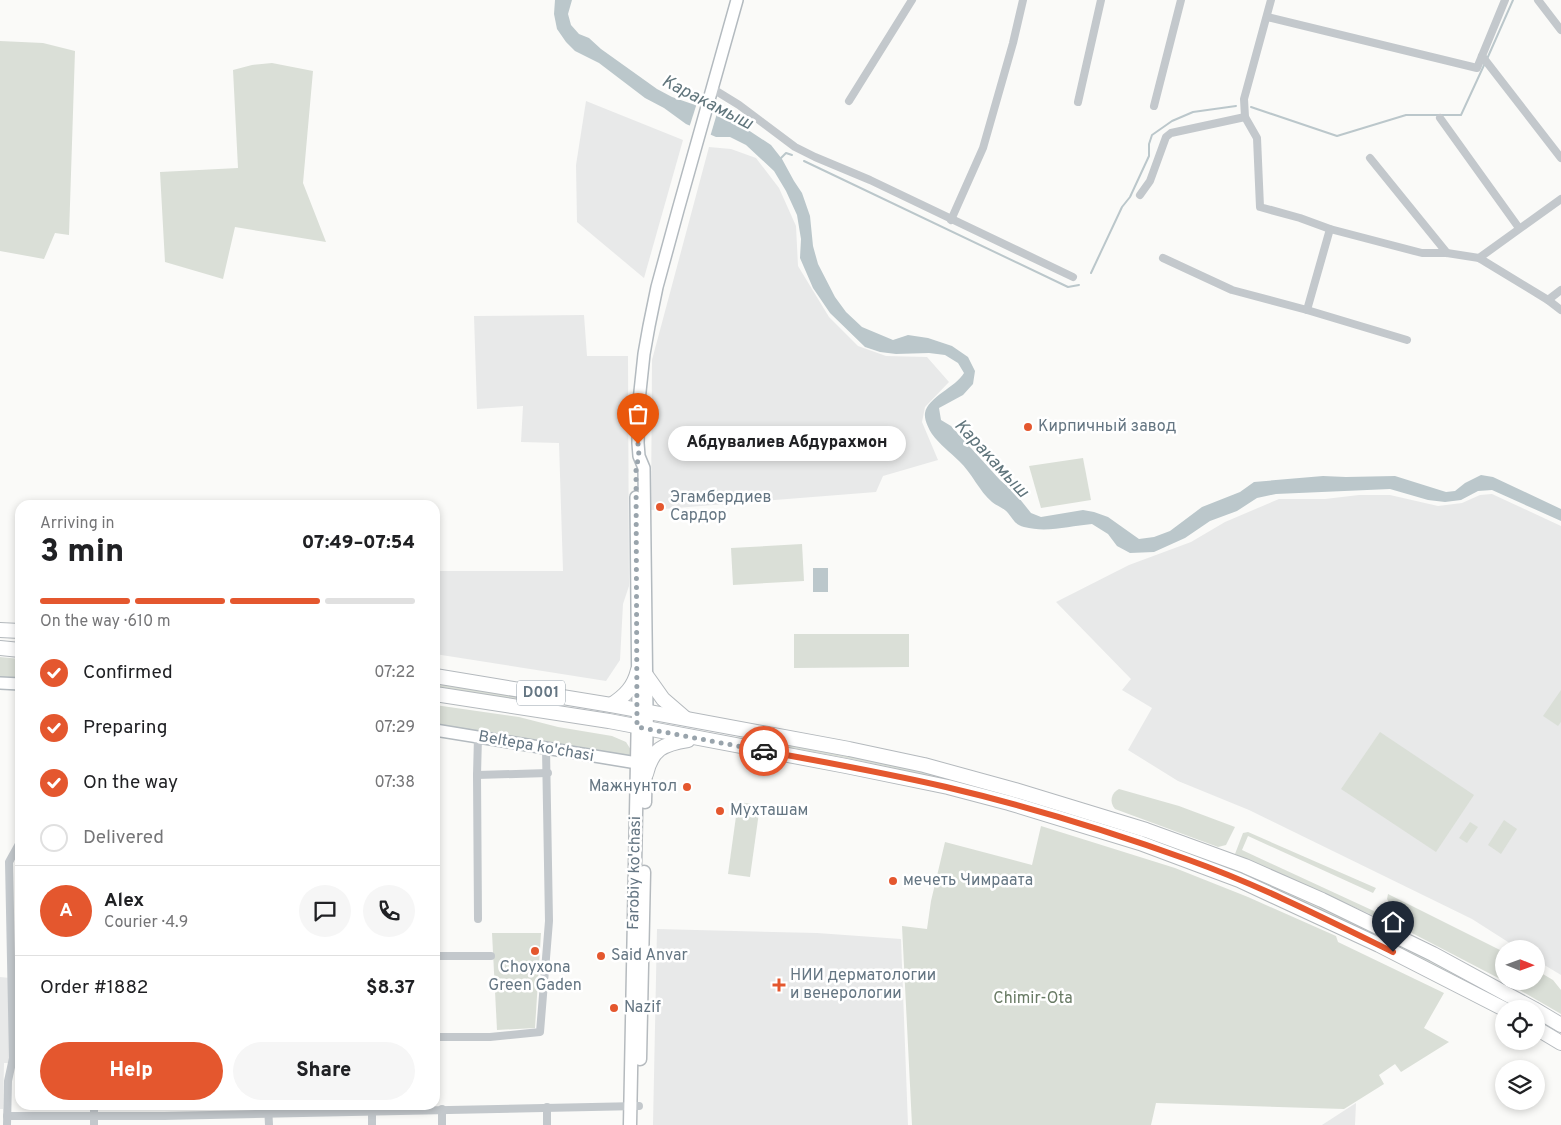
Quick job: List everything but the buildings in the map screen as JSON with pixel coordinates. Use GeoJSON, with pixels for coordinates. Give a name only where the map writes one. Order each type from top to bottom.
{"type":"FeatureCollection","features":[{"type":"Feature","properties":{"kind":"highway"},"geometry":{"type":"LineString","coordinates":[[0,630],[15,632]]}},
{"type":"Feature","properties":{"kind":"highway"},"geometry":{"type":"LineString","coordinates":[[0,648],[15,650]]}},
{"type":"Feature","properties":{"kind":"highway"},"geometry":{"type":"LineString","coordinates":[[611,705],[630,689],[642,673],[663,699],[688,720]]}},
{"type":"Feature","properties":{"kind":"highway","name":"D001"},"geometry":{"type":"LineString","coordinates":[[440,677],[611,705],[849,749],[954,772],[1146,830],[1245,866],[1322,900],[1433,954],[1517,1000]]}},
{"type":"Feature","properties":{"kind":"highway","name":"D001"},"geometry":{"type":"LineString","coordinates":[[440,695],[642,728],[855,767],[978,795],[1140,843],[1190,860],[1239,880],[1379,945],[1495,1004]]}},
{"type":"Feature","properties":{"kind":"highway"},"geometry":{"type":"LineString","coordinates":[[642,769],[660,748],[674,742],[698,739]]}},
{"type":"Feature","properties":{"kind":"highway"},"geometry":{"type":"LineString","coordinates":[[1239,880],[1245,866]]}},
{"type":"Feature","properties":{"kind":"highway","name":"D001"},"geometry":{"type":"LineString","coordinates":[[1545,1016],[1561,1025]]}},
{"type":"Feature","properties":{"kind":"highway"},"geometry":{"type":"LineString","coordinates":[[1545,1033],[1561,1043]]}},
{"type":"Feature","properties":{"kind":"main road"},"geometry":{"type":"LineString","coordinates":[[642,711],[644,468],[639,456],[639,401],[644,354],[657,287],[737,0]]}},
{"type":"Feature","properties":{"kind":"main road"},"geometry":{"type":"LineString","coordinates":[[0,683],[15,684]]}},
{"type":"Feature","properties":{"kind":"main road","name":"Farobiy ko'chasi"},"geometry":{"type":"LineString","coordinates":[[630,1125],[634,1106],[642,711]]}},
{"type":"Feature","properties":{"kind":"main road","name":"Beltepa ko'chasi"},"geometry":{"type":"LineString","coordinates":[[440,731],[546,749],[642,769]]}},
{"type":"Feature","properties":{"kind":"main road","name":"Farobiy ko'chasi"},"geometry":{"type":"LineString","coordinates":[[634,1106],[638,1125]]}},
{"type":"Feature","properties":{"kind":"street"},"geometry":{"type":"LineString","coordinates":[[849,101],[912,0]]}},
{"type":"Feature","properties":{"kind":"street"},"geometry":{"type":"LineString","coordinates":[[951,220],[983,148],[1013,43],[1023,0]]}},
{"type":"Feature","properties":{"kind":"street"},"geometry":{"type":"LineString","coordinates":[[1078,102],[1101,0]]}},
{"type":"Feature","properties":{"kind":"street"},"geometry":{"type":"LineString","coordinates":[[1154,106],[1182,0]]}},
{"type":"Feature","properties":{"kind":"street"},"geometry":{"type":"LineString","coordinates":[[1271,0],[1244,99],[1246,117],[1257,138],[1260,207],[1330,229],[1422,253],[1447,253],[1480,258],[1561,310]]}},
{"type":"Feature","properties":{"kind":"street"},"geometry":{"type":"LineString","coordinates":[[1267,17],[1477,68],[1505,0]]}},
{"type":"Feature","properties":{"kind":"street"},"geometry":{"type":"LineString","coordinates":[[1538,0],[1561,30]]}},
{"type":"Feature","properties":{"kind":"street"},"geometry":{"type":"LineString","coordinates":[[1482,56],[1561,158]]}},
{"type":"Feature","properties":{"kind":"street"},"geometry":{"type":"LineString","coordinates":[[713,90],[739,106],[795,147],[870,180],[1073,277]]}},
{"type":"Feature","properties":{"kind":"street"},"geometry":{"type":"LineString","coordinates":[[1140,195],[1150,181],[1166,136],[1171,133],[1246,117]]}},
{"type":"Feature","properties":{"kind":"street"},"geometry":{"type":"LineString","coordinates":[[1440,118],[1519,228]]}},
{"type":"Feature","properties":{"kind":"street"},"geometry":{"type":"LineString","coordinates":[[1370,158],[1447,253]]}},
{"type":"Feature","properties":{"kind":"street"},"geometry":{"type":"LineString","coordinates":[[1480,258],[1561,199]]}},
{"type":"Feature","properties":{"kind":"street"},"geometry":{"type":"LineString","coordinates":[[1306,310],[1330,229]]}},
{"type":"Feature","properties":{"kind":"street"},"geometry":{"type":"LineString","coordinates":[[1163,258],[1232,290],[1407,340]]}},
{"type":"Feature","properties":{"kind":"street"},"geometry":{"type":"LineString","coordinates":[[1548,300],[1561,290]]}},
{"type":"Feature","properties":{"kind":"street"},"geometry":{"type":"LineString","coordinates":[[478,737],[478,919]]}},
{"type":"Feature","properties":{"kind":"street"},"geometry":{"type":"LineString","coordinates":[[440,1037],[490,1037],[540,1032],[549,921],[548,773],[546,749]]}},
{"type":"Feature","properties":{"kind":"street"},"geometry":{"type":"LineString","coordinates":[[477,775],[548,773]]}},
{"type":"Feature","properties":{"kind":"street"},"geometry":{"type":"LineString","coordinates":[[7,1125],[8,1081],[13,1058],[9,874],[11,856],[15,850]]}},
{"type":"Feature","properties":{"kind":"street"},"geometry":{"type":"LineString","coordinates":[[11,856],[15,856]]}},
{"type":"Feature","properties":{"kind":"street"},"geometry":{"type":"LineString","coordinates":[[440,956],[490,956]]}},
{"type":"Feature","properties":{"kind":"street"},"geometry":{"type":"LineString","coordinates":[[442,1125],[442,1109],[634,1106]]}},
{"type":"Feature","properties":{"kind":"street"},"geometry":{"type":"LineString","coordinates":[[547,1107],[547,1125]]}},
{"type":"Feature","properties":{"kind":"street"},"geometry":{"type":"LineString","coordinates":[[94,1110],[94,1125]]}},
{"type":"Feature","properties":{"kind":"street"},"geometry":{"type":"LineString","coordinates":[[193,1110],[193,1115]]}},
{"type":"Feature","properties":{"kind":"street"},"geometry":{"type":"LineString","coordinates":[[268,1110],[268,1125]]}},
{"type":"Feature","properties":{"kind":"street"},"geometry":{"type":"LineString","coordinates":[[7,1116],[164,1116],[407,1110]]}},
{"type":"Feature","properties":{"kind":"street"},"geometry":{"type":"LineString","coordinates":[[372,1111],[372,1125]]}},
{"type":"Feature","properties":{"kind":"street"},"geometry":{"type":"LineString","coordinates":[[164,1116],[164,1125]]}},
{"type":"Feature","properties":{"kind":"shaded area"},"geometry":{"type":"Polygon","coordinates":[[[555,0],[572,0],[568,14],[571,25],[579,34],[589,38],[601,49],[657,89],[672,97],[727,116],[771,145],[782,159],[802,193],[810,216],[813,246],[818,264],[835,297],[846,312],[862,327],[893,340],[908,335],[928,338],[952,346],[968,357],[975,371],[973,384],[963,395],[939,408],[941,420],[951,426],[1000,480],[1015,493],[1031,513],[1041,517],[1083,510],[1094,512],[1108,517],[1139,539],[1154,537],[1170,531],[1202,507],[1240,492],[1254,482],[1323,476],[1395,476],[1446,492],[1455,491],[1465,483],[1481,475],[1493,477],[1561,509],[1561,521],[1492,490],[1478,491],[1461,500],[1445,502],[1428,500],[1390,489],[1276,494],[1257,498],[1237,511],[1210,521],[1185,538],[1154,552],[1130,553],[1117,546],[1108,534],[1092,524],[1041,529],[1018,525],[1006,511],[987,498],[964,466],[935,438],[927,424],[925,413],[927,407],[964,373],[958,363],[945,355],[929,353],[896,354],[880,352],[865,347],[830,313],[813,288],[800,258],[801,239],[797,215],[774,171],[746,145],[730,137],[716,137],[686,124],[664,108],[645,98],[599,63],[575,51],[557,29],[554,14],[555,0]]]}},
{"type":"Feature","properties":{"kind":"shaded area"},"geometry":{"type":"Polygon","coordinates":[[[586,101],[683,140],[644,278],[577,222],[576,165],[586,101]]]}},
{"type":"Feature","properties":{"kind":"shaded area"},"geometry":{"type":"Polygon","coordinates":[[[709,147],[731,149],[756,158],[779,188],[796,226],[798,266],[829,317],[858,346],[886,356],[927,357],[949,382],[925,407],[922,422],[938,460],[883,476],[876,492],[651,510],[652,360],[709,147]]]}},
{"type":"Feature","properties":{"kind":"shaded area"},"geometry":{"type":"Polygon","coordinates":[[[584,315],[587,356],[628,356],[629,586],[623,604],[620,660],[606,681],[440,655],[440,571],[563,571],[559,443],[521,442],[523,406],[477,409],[474,316],[584,315]]]}},
{"type":"Feature","properties":{"kind":"shaded area"},"geometry":{"type":"Polygon","coordinates":[[[1492,494],[1561,526],[1561,975],[1545,965],[1545,940],[1505,940],[1472,919],[1249,810],[1178,781],[1128,750],[1152,708],[1122,690],[1131,679],[1056,602],[1129,565],[1191,542],[1225,522],[1279,499],[1325,499],[1359,495],[1390,495],[1438,506],[1462,503],[1480,495],[1492,494]]]}},
{"type":"Feature","properties":{"kind":"shaded area"},"geometry":{"type":"Polygon","coordinates":[[[813,568],[828,568],[828,592],[813,592],[813,568]]]}},
{"type":"Feature","properties":{"kind":"shaded area","name":"НИИ дерматологии и венерологии"},"geometry":{"type":"Polygon","coordinates":[[[657,929],[817,933],[901,939],[908,1125],[653,1125],[657,929]]]}},
{"type":"Feature","properties":{"kind":"shaded area"},"geometry":{"type":"Polygon","coordinates":[[[0,977],[10,978],[9,1063],[4,1063],[3,1109],[0,1109],[0,977]]]}},
{"type":"Feature","properties":{"kind":"shaded area"},"geometry":{"type":"Polygon","coordinates":[[[1356,1103],[1355,1125],[1322,1125],[1356,1103]]]}},
{"type":"Feature","properties":{"kind":"green space"},"geometry":{"type":"Polygon","coordinates":[[[0,41],[43,43],[75,51],[69,235],[55,233],[44,259],[0,251],[0,41]]]}},
{"type":"Feature","properties":{"kind":"green space"},"geometry":{"type":"Polygon","coordinates":[[[272,63],[313,71],[303,183],[326,242],[235,227],[223,279],[165,262],[160,172],[238,168],[233,70],[252,65],[272,63]]]}},
{"type":"Feature","properties":{"kind":"green space"},"geometry":{"type":"Polygon","coordinates":[[[1083,458],[1091,500],[1041,508],[1029,466],[1083,458]]]}},
{"type":"Feature","properties":{"kind":"green space"},"geometry":{"type":"Polygon","coordinates":[[[802,544],[804,581],[733,585],[731,548],[802,544]]]}},
{"type":"Feature","properties":{"kind":"green space"},"geometry":{"type":"Polygon","coordinates":[[[794,634],[909,634],[909,667],[794,668],[794,634]]]}},
{"type":"Feature","properties":{"kind":"green space"},"geometry":{"type":"Polygon","coordinates":[[[0,657],[15,658],[15,679],[0,678],[0,657]]]}},
{"type":"Feature","properties":{"kind":"green space"},"geometry":{"type":"Polygon","coordinates":[[[440,684],[557,703],[556,705],[440,688],[440,684]]]}},
{"type":"Feature","properties":{"kind":"green space"},"geometry":{"type":"Polygon","coordinates":[[[1561,690],[1561,722],[1558,726],[1543,716],[1561,690]]]}},
{"type":"Feature","properties":{"kind":"green space"},"geometry":{"type":"Polygon","coordinates":[[[440,706],[519,717],[558,727],[612,736],[626,742],[631,750],[631,754],[628,757],[440,726],[440,706]]]}},
{"type":"Feature","properties":{"kind":"green space"},"geometry":{"type":"Polygon","coordinates":[[[672,727],[882,761],[1073,811],[1232,866],[1230,871],[1046,809],[901,769],[672,727]]]}},
{"type":"Feature","properties":{"kind":"green space"},"geometry":{"type":"Polygon","coordinates":[[[1380,732],[1474,795],[1436,852],[1341,789],[1380,732]]]}},
{"type":"Feature","properties":{"kind":"green space"},"geometry":{"type":"Polygon","coordinates":[[[1119,789],[1179,806],[1235,827],[1226,845],[1218,847],[1115,809],[1112,798],[1119,789]]]}},
{"type":"Feature","properties":{"kind":"green space"},"geometry":{"type":"Polygon","coordinates":[[[738,802],[760,805],[750,877],[728,874],[738,802]]]}},
{"type":"Feature","properties":{"kind":"green space"},"geometry":{"type":"Polygon","coordinates":[[[1504,820],[1517,829],[1501,854],[1488,845],[1504,820]]]}},
{"type":"Feature","properties":{"kind":"green space"},"geometry":{"type":"Polygon","coordinates":[[[1470,822],[1478,827],[1467,843],[1459,838],[1470,822]]]}},
{"type":"Feature","properties":{"kind":"green space","name":"Chimir-Ota"},"geometry":{"type":"Polygon","coordinates":[[[1041,826],[1175,868],[1248,897],[1336,936],[1338,942],[1444,993],[1424,1028],[1449,1042],[1401,1072],[1395,1064],[1379,1075],[1384,1084],[1344,1109],[1156,1103],[1151,1125],[912,1125],[902,926],[927,929],[931,901],[945,842],[1032,865],[1041,826]]]}},
{"type":"Feature","properties":{"kind":"green space"},"geometry":{"type":"Polygon","coordinates":[[[1248,832],[1376,888],[1373,893],[1248,836],[1242,850],[1402,924],[1408,911],[1389,902],[1387,899],[1388,894],[1495,948],[1495,976],[1410,932],[1235,854],[1243,833],[1248,832]]]}},
{"type":"Feature","properties":{"kind":"green space"},"geometry":{"type":"Polygon","coordinates":[[[1254,876],[1447,967],[1508,1000],[1498,1000],[1445,971],[1252,880],[1254,876]]]}},
{"type":"Feature","properties":{"kind":"green space","name":"Choyxona Green Gaden"},"geometry":{"type":"Polygon","coordinates":[[[492,933],[541,933],[535,1028],[497,1030],[492,933]]]}},
{"type":"Feature","properties":{"kind":"green space"},"geometry":{"type":"Polygon","coordinates":[[[1545,975],[1553,980],[1561,990],[1561,1014],[1545,1005],[1545,1000],[1537,1000],[1520,990],[1545,990],[1545,975]]]}},
{"type":"Feature","properties":{"kind":"pier"},"geometry":{"type":"Polygon","coordinates":[[[697,103],[718,110],[710,137],[689,128],[697,103]]]}},
{"type":"Feature","properties":{"kind":"waterway"},"geometry":{"type":"LineString","coordinates":[[1487,59],[1513,0]]}},
{"type":"Feature","properties":{"kind":"waterway"},"geometry":{"type":"LineString","coordinates":[[1251,107],[1337,136],[1406,115],[1461,115],[1485,63]]}},
{"type":"Feature","properties":{"kind":"waterway"},"geometry":{"type":"LineString","coordinates":[[1091,273],[1122,207],[1130,197],[1149,156],[1149,144],[1152,135],[1172,121],[1193,112],[1236,106]]}},
{"type":"Feature","properties":{"kind":"waterway"},"geometry":{"type":"LineString","coordinates":[[781,158],[786,153],[792,155]]}},
{"type":"Feature","properties":{"kind":"waterway"},"geometry":{"type":"LineString","coordinates":[[804,161],[1068,287],[1079,285]]}},
{"type":"Feature","properties":{"kind":"way so far"},"geometry":{"type":"LineString","coordinates":[[638,444],[639,456],[636,468],[637,727],[764,751]]}},
{"type":"Feature","properties":{"kind":"place","name":"Кирпичный завод"},"geometry":{"type":"Point","coordinates":[1028,427]}},
{"type":"Feature","properties":{"kind":"place","name":"Абдувалиев Абдурахмон"},"geometry":{"type":"Point","coordinates":[638,444]}},
{"type":"Feature","properties":{"kind":"place","name":"Эгамбердиев Сардор"},"geometry":{"type":"Point","coordinates":[660,507]}},
{"type":"Feature","properties":{"kind":"place","name":"Мажнунтол"},"geometry":{"type":"Point","coordinates":[687,787]}},
{"type":"Feature","properties":{"kind":"place","name":"Мухташам"},"geometry":{"type":"Point","coordinates":[720,811]}},
{"type":"Feature","properties":{"kind":"place","name":"мечеть Чимраата"},"geometry":{"type":"Point","coordinates":[893,881]}},
{"type":"Feature","properties":{"kind":"place","name":"Choyxona Green Gaden"},"geometry":{"type":"Point","coordinates":[535,951]}},
{"type":"Feature","properties":{"kind":"place","name":"Said Anvar"},"geometry":{"type":"Point","coordinates":[601,956]}},
{"type":"Feature","properties":{"kind":"place","name":"НИИ дерматологии и венерологии"},"geometry":{"type":"Point","coordinates":[779,985]}},
{"type":"Feature","properties":{"kind":"place","name":"Nazif"},"geometry":{"type":"Point","coordinates":[614,1008]}},
{"type":"Feature","properties":{"kind":"route"},"geometry":{"type":"LineString","coordinates":[[764,751],[880,772],[948,787],[1009,803],[1140,843],[1190,860],[1253,886],[1393,952]]}},
{"type":"Feature","properties":{"kind":"water label","name":"Каракамыш"},"geometry":{"type":"Point","coordinates":[707,103]}},
{"type":"Feature","properties":{"kind":"water label","name":"Каракамыш"},"geometry":{"type":"Point","coordinates":[991,459]}}]}
